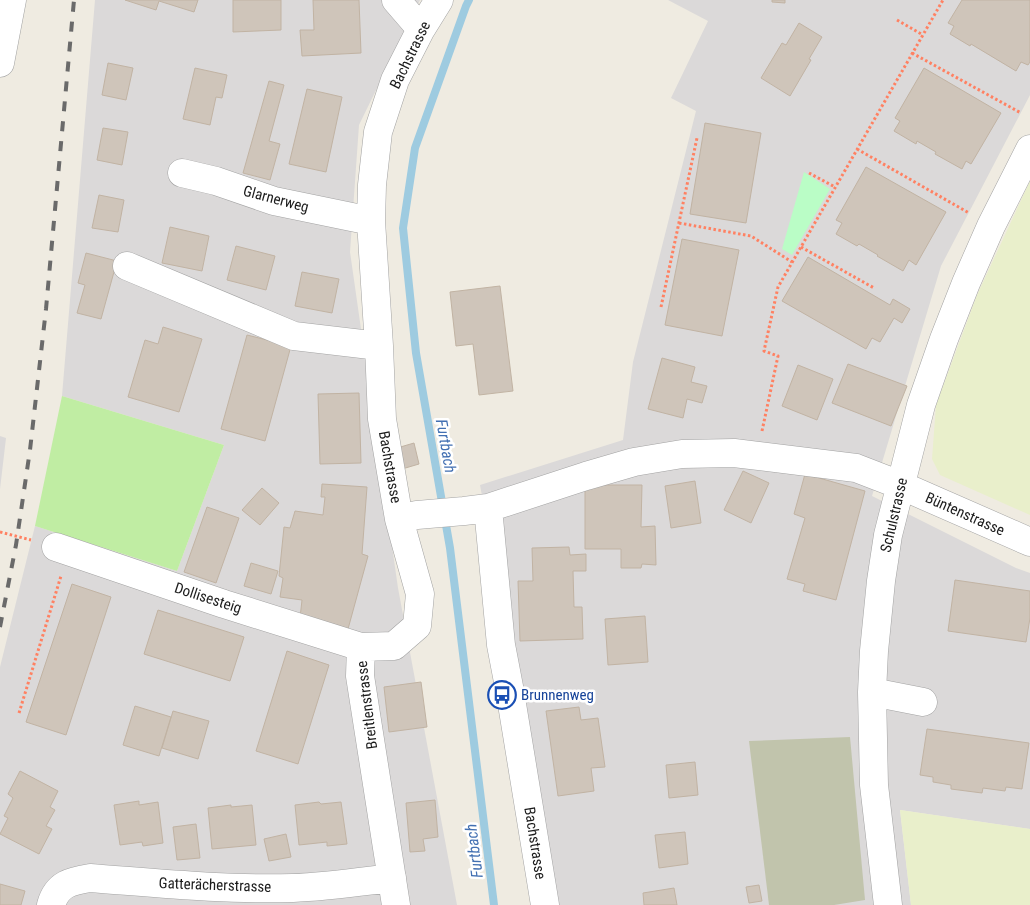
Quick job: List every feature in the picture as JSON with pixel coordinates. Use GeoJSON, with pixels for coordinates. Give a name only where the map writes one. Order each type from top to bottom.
{"type":"FeatureCollection","features":[{"type":"Feature","properties":{"kind":"street"},"geometry":{"type":"LineString","coordinates":[[0,63],[12,0]]}},
{"type":"Feature","properties":{"kind":"street"},"geometry":{"type":"LineString","coordinates":[[396,0],[421,29]]}},
{"type":"Feature","properties":{"kind":"street","name":"Bachstrasse"},"geometry":{"type":"LineString","coordinates":[[439,0],[421,29],[395,80],[378,132],[372,185],[371,221],[382,419],[408,517],[476,510],[510,692],[545,905]]}},
{"type":"Feature","properties":{"kind":"street","name":"Schulstrasse"},"geometry":{"type":"LineString","coordinates":[[888,905],[874,785],[872,692],[881,581],[888,535],[921,406],[944,339],[991,226],[1030,149]]}},
{"type":"Feature","properties":{"kind":"street","name":"Glarnerweg"},"geometry":{"type":"LineString","coordinates":[[182,173],[216,181],[274,201],[371,221]]}},
{"type":"Feature","properties":{"kind":"street"},"geometry":{"type":"LineString","coordinates":[[128,266],[294,336],[379,346]]}},
{"type":"Feature","properties":{"kind":"street"},"geometry":{"type":"LineString","coordinates":[[476,510],[634,462],[682,454],[734,453],[856,468],[900,485]]}},
{"type":"Feature","properties":{"kind":"street","name":"Büntenstrasse"},"geometry":{"type":"LineString","coordinates":[[900,485],[1030,542]]}},
{"type":"Feature","properties":{"kind":"street","name":"Breitlenstrasse"},"geometry":{"type":"LineString","coordinates":[[396,905],[360,676],[361,647],[394,646],[417,626],[420,594],[408,517]]}},
{"type":"Feature","properties":{"kind":"street","name":"Dollisesteig"},"geometry":{"type":"LineString","coordinates":[[62,549],[224,604],[361,647]]}},
{"type":"Feature","properties":{"kind":"street"},"geometry":{"type":"LineString","coordinates":[[872,692],[923,702]]}},
{"type":"Feature","properties":{"kind":"street","name":"Gatterächerstrasse"},"geometry":{"type":"LineString","coordinates":[[50,905],[52,899],[62,886],[71,881],[90,878],[179,895],[217,887],[293,888],[392,878]]}},
{"type":"Feature","properties":{"kind":"path"},"geometry":{"type":"LineString","coordinates":[[757,456],[778,356],[764,351],[778,287],[943,0]]}},
{"type":"Feature","properties":{"kind":"path"},"geometry":{"type":"LineString","coordinates":[[897,20],[923,35]]}},
{"type":"Feature","properties":{"kind":"path"},"geometry":{"type":"LineString","coordinates":[[912,53],[1021,113]]}},
{"type":"Feature","properties":{"kind":"path"},"geometry":{"type":"LineString","coordinates":[[661,307],[697,138]]}},
{"type":"Feature","properties":{"kind":"path"},"geometry":{"type":"LineString","coordinates":[[857,149],[970,213]]}},
{"type":"Feature","properties":{"kind":"path"},"geometry":{"type":"LineString","coordinates":[[809,173],[835,187]]}},
{"type":"Feature","properties":{"kind":"path"},"geometry":{"type":"LineString","coordinates":[[679,224],[751,236],[792,262]]}},
{"type":"Feature","properties":{"kind":"path"},"geometry":{"type":"LineString","coordinates":[[800,247],[874,288]]}},
{"type":"Feature","properties":{"kind":"path"},"geometry":{"type":"LineString","coordinates":[[0,532],[62,549],[19,713]]}},
{"type":"Feature","properties":{"kind":"shaded area"},"geometry":{"type":"Polygon","coordinates":[[[95,0],[420,0],[359,125],[350,252],[398,588],[457,905],[0,905],[0,667],[35,526],[177,571],[224,445],[62,396],[95,0]]]}},
{"type":"Feature","properties":{"kind":"shaded area"},"geometry":{"type":"Polygon","coordinates":[[[668,0],[1030,0],[1030,95],[941,266],[872,496],[1016,568],[1030,573],[1030,829],[900,810],[911,905],[558,905],[480,485],[623,440],[633,362],[696,111],[671,98],[708,21],[668,0]]]}},
{"type":"Feature","properties":{"kind":"shaded area"},"geometry":{"type":"Polygon","coordinates":[[[1030,181],[1030,515],[940,475],[932,459],[936,405],[977,295],[1030,181]]]}},
{"type":"Feature","properties":{"kind":"shaded area"},"geometry":{"type":"Polygon","coordinates":[[[0,436],[6,438],[0,489],[0,436]]]}},
{"type":"Feature","properties":{"kind":"shaded area"},"geometry":{"type":"Polygon","coordinates":[[[850,737],[865,900],[834,905],[769,905],[749,741],[850,737]]]}},
{"type":"Feature","properties":{"kind":"shaded area"},"geometry":{"type":"Polygon","coordinates":[[[900,810],[1030,829],[1030,905],[911,905],[900,810]]]}},
{"type":"Feature","properties":{"kind":"green space"},"geometry":{"type":"Polygon","coordinates":[[[804,172],[830,189],[792,255],[782,249],[804,172]]]}},
{"type":"Feature","properties":{"kind":"green space"},"geometry":{"type":"Polygon","coordinates":[[[62,396],[224,445],[177,571],[35,526],[62,396]]]}},
{"type":"Feature","properties":{"kind":"building"},"geometry":{"type":"Polygon","coordinates":[[[125,0],[198,0],[194,12],[159,1],[156,10],[125,0]]]}},
{"type":"Feature","properties":{"kind":"building"},"geometry":{"type":"Polygon","coordinates":[[[233,0],[281,0],[281,30],[233,32],[233,0]]]}},
{"type":"Feature","properties":{"kind":"building"},"geometry":{"type":"Polygon","coordinates":[[[313,0],[359,0],[361,53],[302,56],[300,30],[314,30],[313,0]]]}},
{"type":"Feature","properties":{"kind":"building"},"geometry":{"type":"Polygon","coordinates":[[[772,0],[785,0],[785,3],[772,2],[772,0]]]}},
{"type":"Feature","properties":{"kind":"building"},"geometry":{"type":"Polygon","coordinates":[[[962,0],[1030,0],[1030,62],[1028,65],[1021,62],[1016,71],[971,44],[970,46],[950,34],[954,26],[948,23],[962,0]]]}},
{"type":"Feature","properties":{"kind":"building"},"geometry":{"type":"Polygon","coordinates":[[[799,23],[822,37],[790,96],[761,78],[782,43],[786,45],[799,23]]]}},
{"type":"Feature","properties":{"kind":"building"},"geometry":{"type":"Polygon","coordinates":[[[108,63],[133,68],[126,100],[102,95],[108,63]]]}},
{"type":"Feature","properties":{"kind":"building"},"geometry":{"type":"Polygon","coordinates":[[[195,68],[227,75],[222,98],[216,97],[210,125],[183,119],[195,68]]]}},
{"type":"Feature","properties":{"kind":"building"},"geometry":{"type":"Polygon","coordinates":[[[924,68],[1001,113],[971,164],[966,161],[962,169],[935,154],[936,152],[917,141],[916,144],[894,131],[900,121],[895,118],[924,68]]]}},
{"type":"Feature","properties":{"kind":"building"},"geometry":{"type":"Polygon","coordinates":[[[269,81],[284,85],[269,141],[280,144],[270,180],[243,173],[269,81]]]}},
{"type":"Feature","properties":{"kind":"building"},"geometry":{"type":"Polygon","coordinates":[[[307,89],[342,97],[326,172],[289,164],[307,89]]]}},
{"type":"Feature","properties":{"kind":"building"},"geometry":{"type":"Polygon","coordinates":[[[705,123],[761,133],[746,223],[690,214],[705,123]]]}},
{"type":"Feature","properties":{"kind":"building"},"geometry":{"type":"Polygon","coordinates":[[[103,128],[128,132],[122,165],[97,160],[103,128]]]}},
{"type":"Feature","properties":{"kind":"building"},"geometry":{"type":"Polygon","coordinates":[[[866,167],[946,212],[916,265],[909,260],[903,271],[859,244],[857,246],[836,234],[842,223],[836,220],[866,167]]]}},
{"type":"Feature","properties":{"kind":"building"},"geometry":{"type":"Polygon","coordinates":[[[99,195],[124,200],[118,232],[92,228],[99,195]]]}},
{"type":"Feature","properties":{"kind":"building"},"geometry":{"type":"Polygon","coordinates":[[[170,227],[209,236],[202,271],[162,263],[170,227]]]}},
{"type":"Feature","properties":{"kind":"building"},"geometry":{"type":"Polygon","coordinates":[[[682,239],[739,250],[722,336],[665,325],[682,239]]]}},
{"type":"Feature","properties":{"kind":"building"},"geometry":{"type":"Polygon","coordinates":[[[236,246],[275,256],[266,290],[227,280],[236,246]]]}},
{"type":"Feature","properties":{"kind":"building"},"geometry":{"type":"Polygon","coordinates":[[[86,253],[117,261],[101,319],[77,313],[85,285],[78,283],[86,253]]]}},
{"type":"Feature","properties":{"kind":"building"},"geometry":{"type":"Polygon","coordinates":[[[808,257],[890,305],[893,299],[910,309],[902,323],[894,318],[880,342],[872,338],[866,349],[782,301],[808,257]]]}},
{"type":"Feature","properties":{"kind":"building"},"geometry":{"type":"Polygon","coordinates":[[[302,272],[339,279],[332,313],[295,306],[302,272]]]}},
{"type":"Feature","properties":{"kind":"building"},"geometry":{"type":"Polygon","coordinates":[[[500,286],[513,391],[479,395],[473,344],[456,346],[450,292],[500,286]]]}},
{"type":"Feature","properties":{"kind":"building"},"geometry":{"type":"Polygon","coordinates":[[[163,327],[202,339],[179,412],[128,397],[145,340],[158,344],[163,327]]]}},
{"type":"Feature","properties":{"kind":"building"},"geometry":{"type":"Polygon","coordinates":[[[247,335],[291,346],[265,441],[221,429],[247,335]]]}},
{"type":"Feature","properties":{"kind":"building"},"geometry":{"type":"Polygon","coordinates":[[[662,358],[695,367],[691,382],[707,386],[702,403],[687,399],[683,418],[648,409],[662,358]]]}},
{"type":"Feature","properties":{"kind":"building"},"geometry":{"type":"Polygon","coordinates":[[[848,364],[907,386],[891,426],[832,403],[848,364]]]}},
{"type":"Feature","properties":{"kind":"building"},"geometry":{"type":"Polygon","coordinates":[[[798,365],[833,379],[817,420],[782,406],[798,365]]]}},
{"type":"Feature","properties":{"kind":"building"},"geometry":{"type":"Polygon","coordinates":[[[359,393],[361,463],[320,464],[318,394],[359,393]]]}},
{"type":"Feature","properties":{"kind":"building"},"geometry":{"type":"Polygon","coordinates":[[[414,443],[419,464],[402,469],[397,448],[414,443]]]}},
{"type":"Feature","properties":{"kind":"building"},"geometry":{"type":"Polygon","coordinates":[[[743,471],[769,483],[751,523],[724,510],[743,471]]]}},
{"type":"Feature","properties":{"kind":"building"},"geometry":{"type":"Polygon","coordinates":[[[805,474],[865,491],[836,600],[803,591],[805,584],[787,579],[805,518],[794,514],[805,474]]]}},
{"type":"Feature","properties":{"kind":"building"},"geometry":{"type":"Polygon","coordinates":[[[695,481],[701,523],[671,528],[665,486],[695,481]]]}},
{"type":"Feature","properties":{"kind":"building"},"geometry":{"type":"Polygon","coordinates":[[[322,484],[367,487],[362,554],[368,556],[348,629],[300,618],[302,600],[280,597],[283,578],[279,576],[284,527],[290,528],[295,511],[323,515],[325,497],[321,497],[322,484]]]}},
{"type":"Feature","properties":{"kind":"building"},"geometry":{"type":"Polygon","coordinates":[[[585,485],[642,485],[641,527],[655,526],[656,565],[642,564],[641,568],[621,568],[621,549],[585,549],[585,485]]]}},
{"type":"Feature","properties":{"kind":"building"},"geometry":{"type":"Polygon","coordinates":[[[262,488],[279,503],[260,525],[242,510],[262,488]]]}},
{"type":"Feature","properties":{"kind":"building"},"geometry":{"type":"Polygon","coordinates":[[[207,507],[239,518],[216,583],[184,572],[207,507]]]}},
{"type":"Feature","properties":{"kind":"building"},"geometry":{"type":"Polygon","coordinates":[[[569,547],[570,555],[586,554],[586,571],[573,571],[574,607],[582,607],[583,639],[520,641],[518,581],[533,581],[532,548],[569,547]]]}},
{"type":"Feature","properties":{"kind":"building"},"geometry":{"type":"Polygon","coordinates":[[[251,563],[278,571],[271,594],[244,586],[251,563]]]}},
{"type":"Feature","properties":{"kind":"building"},"geometry":{"type":"Polygon","coordinates":[[[955,580],[1030,591],[1030,618],[1026,642],[948,631],[955,580]]]}},
{"type":"Feature","properties":{"kind":"building"},"geometry":{"type":"Polygon","coordinates":[[[72,584],[111,597],[66,735],[26,722],[72,584]]]}},
{"type":"Feature","properties":{"kind":"building"},"geometry":{"type":"Polygon","coordinates":[[[158,610],[244,637],[230,681],[144,654],[158,610]]]}},
{"type":"Feature","properties":{"kind":"building"},"geometry":{"type":"Polygon","coordinates":[[[645,616],[648,662],[608,665],[605,619],[645,616]]]}},
{"type":"Feature","properties":{"kind":"building"},"geometry":{"type":"Polygon","coordinates":[[[287,651],[329,665],[298,764],[256,751],[287,651]]]}},
{"type":"Feature","properties":{"kind":"building"},"geometry":{"type":"Polygon","coordinates":[[[421,682],[427,727],[389,732],[384,687],[421,682]]]}},
{"type":"Feature","properties":{"kind":"building"},"geometry":{"type":"Polygon","coordinates":[[[135,706],[171,717],[159,756],[123,745],[135,706]]]}},
{"type":"Feature","properties":{"kind":"building"},"geometry":{"type":"Polygon","coordinates":[[[579,707],[581,720],[598,718],[605,767],[591,768],[594,791],[558,796],[546,711],[579,707]]]}},
{"type":"Feature","properties":{"kind":"building"},"geometry":{"type":"Polygon","coordinates":[[[173,711],[209,721],[198,759],[162,748],[173,711]]]}},
{"type":"Feature","properties":{"kind":"building"},"geometry":{"type":"Polygon","coordinates":[[[927,729],[1029,743],[1022,789],[1006,787],[1005,791],[983,788],[982,793],[951,789],[951,785],[933,782],[933,777],[920,775],[927,729]]]}},
{"type":"Feature","properties":{"kind":"building"},"geometry":{"type":"Polygon","coordinates":[[[695,762],[698,795],[669,798],[666,765],[695,762]]]}},
{"type":"Feature","properties":{"kind":"building"},"geometry":{"type":"Polygon","coordinates":[[[20,771],[58,791],[50,807],[55,810],[46,826],[52,829],[39,854],[0,834],[8,818],[4,816],[13,798],[8,794],[20,771]]]}},
{"type":"Feature","properties":{"kind":"building"},"geometry":{"type":"Polygon","coordinates":[[[435,800],[438,837],[423,839],[425,851],[410,852],[406,803],[435,800]]]}},
{"type":"Feature","properties":{"kind":"building"},"geometry":{"type":"Polygon","coordinates":[[[139,801],[139,805],[158,802],[163,843],[143,846],[142,842],[120,845],[114,805],[139,801]]]}},
{"type":"Feature","properties":{"kind":"building"},"geometry":{"type":"Polygon","coordinates":[[[319,802],[321,804],[341,802],[347,844],[327,846],[327,842],[299,845],[295,805],[319,802]]]}},
{"type":"Feature","properties":{"kind":"building"},"geometry":{"type":"Polygon","coordinates":[[[231,805],[231,807],[252,805],[256,845],[212,849],[208,808],[231,805]]]}},
{"type":"Feature","properties":{"kind":"building"},"geometry":{"type":"Polygon","coordinates":[[[196,824],[200,858],[177,860],[173,827],[196,824]]]}},
{"type":"Feature","properties":{"kind":"building"},"geometry":{"type":"Polygon","coordinates":[[[685,832],[688,864],[659,868],[655,835],[685,832]]]}},
{"type":"Feature","properties":{"kind":"building"},"geometry":{"type":"Polygon","coordinates":[[[286,834],[291,857],[269,861],[264,839],[286,834]]]}},
{"type":"Feature","properties":{"kind":"building"},"geometry":{"type":"Polygon","coordinates":[[[0,884],[25,891],[21,905],[0,905],[0,884]]]}},
{"type":"Feature","properties":{"kind":"building"},"geometry":{"type":"Polygon","coordinates":[[[759,885],[762,901],[749,903],[746,887],[759,885]]]}},
{"type":"Feature","properties":{"kind":"building"},"geometry":{"type":"Polygon","coordinates":[[[674,888],[677,905],[644,905],[643,893],[674,888]]]}},
{"type":"Feature","properties":{"kind":"waterway","name":"Furtbach"},"geometry":{"type":"LineString","coordinates":[[469,0],[415,148],[403,228],[416,353],[450,548],[494,905]]}},
{"type":"Feature","properties":{"kind":"railway"},"geometry":{"type":"LineString","coordinates":[[0,627],[16,545],[30,450],[46,309],[74,0]]}},
{"type":"Feature","properties":{"kind":"place","name":"Brunnenweg"},"geometry":{"type":"Point","coordinates":[502,695]}}]}
